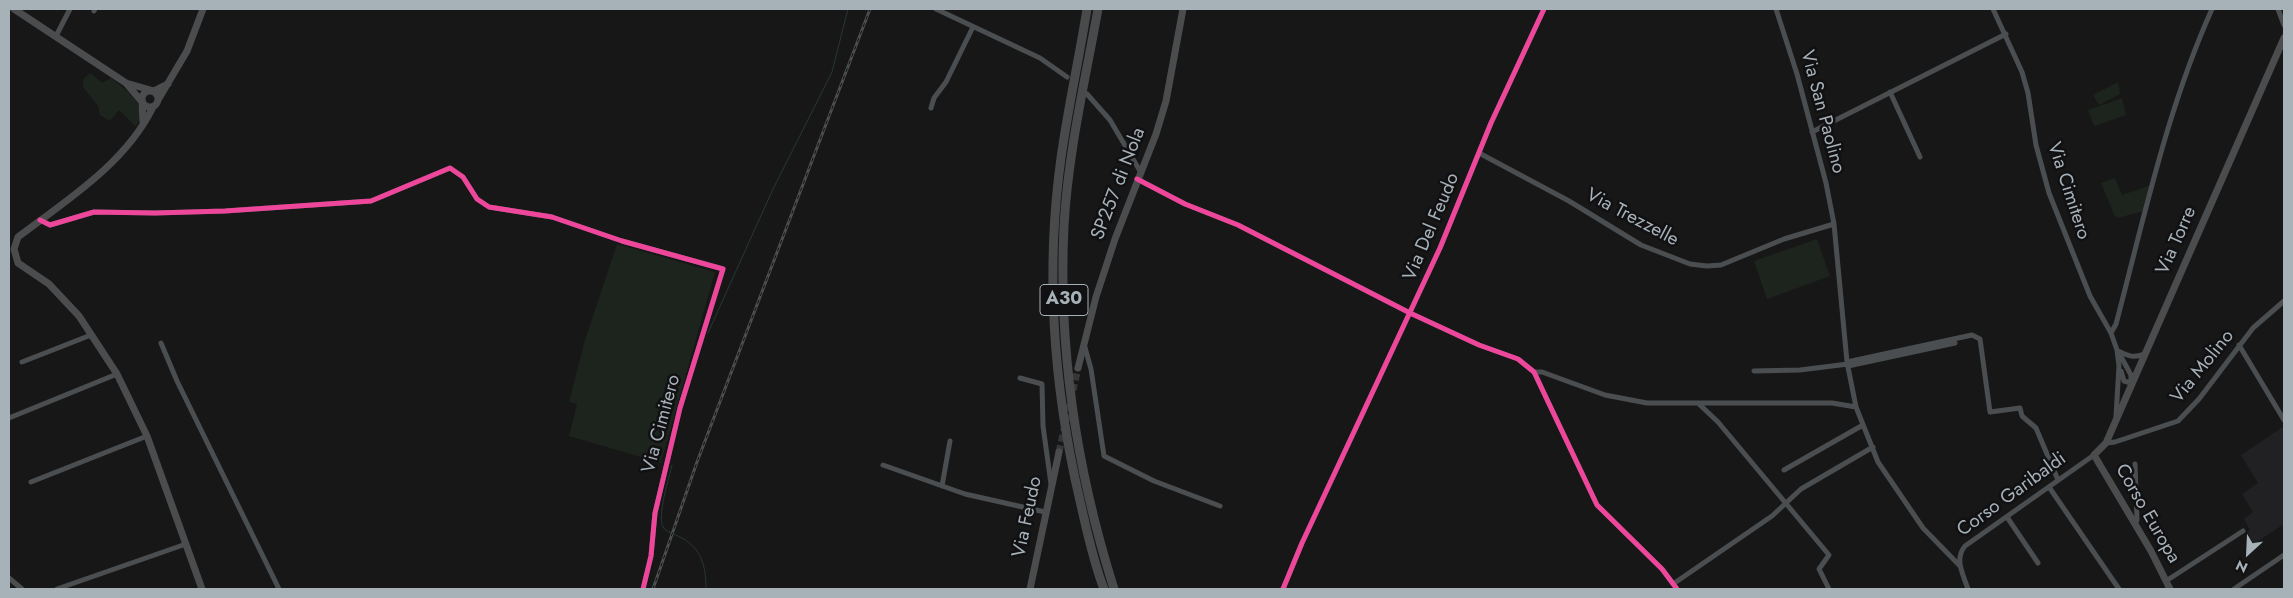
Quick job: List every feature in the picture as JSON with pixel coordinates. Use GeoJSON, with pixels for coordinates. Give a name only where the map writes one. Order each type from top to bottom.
{"type":"FeatureCollection","features":[{"type":"Feature","properties":{"kind":"highway","name":"A30"},"geometry":{"type":"LineString","coordinates":[[1088,9],[1061,159],[1055,228],[1054,295],[1058,376],[1070,456],[1094,564],[1104,589]]}},
{"type":"Feature","properties":{"kind":"highway","name":"A30"},"geometry":{"type":"LineString","coordinates":[[1098,9],[1071,161],[1064,226],[1064,293],[1068,375],[1079,454],[1104,560],[1114,589]]}},
{"type":"Feature","properties":{"kind":"main road"},"geometry":{"type":"LineString","coordinates":[[14,9],[126,83],[148,107],[153,106]]}},
{"type":"Feature","properties":{"kind":"main road"},"geometry":{"type":"LineString","coordinates":[[202,9],[187,51],[143,124],[122,152],[108,166],[18,237],[12,244],[18,263],[49,284],[79,316],[117,374],[147,436],[202,589]]}},
{"type":"Feature","properties":{"kind":"main road","name":"SP257 di Nola"},"geometry":{"type":"LineString","coordinates":[[1078,368],[1099,289],[1137,179],[1156,134],[1166,101],[1184,9]]}},
{"type":"Feature","properties":{"kind":"main road","name":"Via Torre"},"geometry":{"type":"LineString","coordinates":[[2094,455],[2106,443],[2284,38]]}},
{"type":"Feature","properties":{"kind":"main road"},"geometry":{"type":"LineString","coordinates":[[126,83],[150,90],[156,90],[168,83]]}},
{"type":"Feature","properties":{"kind":"main road"},"geometry":{"type":"LineString","coordinates":[[150,90],[156,94],[158,100]]}},
{"type":"Feature","properties":{"kind":"main road"},"geometry":{"type":"LineString","coordinates":[[143,124],[142,102],[144,93],[150,90]]}},
{"type":"Feature","properties":{"kind":"main road","name":"Via Feudo"},"geometry":{"type":"LineString","coordinates":[[1030,589],[1058,452]]}},
{"type":"Feature","properties":{"kind":"main road","name":"Corso Europa"},"geometry":{"type":"LineString","coordinates":[[2094,455],[2135,524],[2170,589]]}},
{"type":"Feature","properties":{"kind":"street"},"geometry":{"type":"LineString","coordinates":[[56,36],[70,9]]}},
{"type":"Feature","properties":{"kind":"street"},"geometry":{"type":"LineString","coordinates":[[936,9],[1040,58],[1068,77]]}},
{"type":"Feature","properties":{"kind":"street","name":"Via Del Feudo"},"geometry":{"type":"LineString","coordinates":[[1283,589],[1302,543],[1440,248],[1480,152],[1544,9]]}},
{"type":"Feature","properties":{"kind":"street","name":"Via San Paolino"},"geometry":{"type":"LineString","coordinates":[[1776,9],[1797,74],[1826,183],[1834,224],[1848,364],[1856,407],[1878,462],[1923,528],[1960,566]]}},
{"type":"Feature","properties":{"kind":"street","name":"Via Cimitero"},"geometry":{"type":"LineString","coordinates":[[1992,9],[2006,34],[2022,72],[2030,103],[2036,145],[2049,193],[2090,296],[2111,333],[2117,350],[2130,375],[2131,383],[2124,381],[2119,366]]}},
{"type":"Feature","properties":{"kind":"street"},"geometry":{"type":"LineString","coordinates":[[2111,333],[2116,324],[2170,124],[2189,63],[2212,9]]}},
{"type":"Feature","properties":{"kind":"street"},"geometry":{"type":"LineString","coordinates":[[2278,9],[2284,25]]}},
{"type":"Feature","properties":{"kind":"street"},"geometry":{"type":"LineString","coordinates":[[931,108],[934,98],[946,82],[973,27]]}},
{"type":"Feature","properties":{"kind":"street"},"geometry":{"type":"LineString","coordinates":[[1812,132],[2006,34]]}},
{"type":"Feature","properties":{"kind":"street"},"geometry":{"type":"LineString","coordinates":[[1890,92],[1920,157]]}},
{"type":"Feature","properties":{"kind":"street"},"geometry":{"type":"LineString","coordinates":[[1087,94],[1110,120],[1140,171]]}},
{"type":"Feature","properties":{"kind":"street","name":"Via Trezzelle"},"geometry":{"type":"LineString","coordinates":[[1480,152],[1569,201],[1641,244],[1690,264],[1721,265],[1784,239],[1834,224]]}},
{"type":"Feature","properties":{"kind":"street","name":"Via Cimitero"},"geometry":{"type":"LineString","coordinates":[[40,220],[50,225],[94,212],[216,211],[371,201],[450,168],[463,177],[477,199],[489,207],[552,217],[622,242],[722,270],[678,418],[655,512],[652,556],[643,589]]}},
{"type":"Feature","properties":{"kind":"street"},"geometry":{"type":"LineString","coordinates":[[1137,179],[1185,204],[1238,225],[1410,313],[1479,345],[1518,359],[1534,372],[1597,506],[1656,563],[1675,587],[1772,516],[1801,488],[1873,448]]}},
{"type":"Feature","properties":{"kind":"street","name":"Via Molino"},"geometry":{"type":"LineString","coordinates":[[2106,443],[2115,442],[2178,421],[2199,399],[2264,317],[2284,301]]}},
{"type":"Feature","properties":{"kind":"street"},"geometry":{"type":"LineString","coordinates":[[22,362],[91,334]]}},
{"type":"Feature","properties":{"kind":"street"},"geometry":{"type":"LineString","coordinates":[[1754,371],[1800,370],[1848,364],[1975,337],[1980,339],[1990,412],[2020,408],[2022,416],[2036,428],[2058,480]]}},
{"type":"Feature","properties":{"kind":"street"},"geometry":{"type":"LineString","coordinates":[[161,343],[177,381],[279,589]]}},
{"type":"Feature","properties":{"kind":"street"},"geometry":{"type":"LineString","coordinates":[[1084,344],[1091,369],[1104,456],[1163,485],[1220,506]]}},
{"type":"Feature","properties":{"kind":"street"},"geometry":{"type":"LineString","coordinates":[[2240,345],[2284,420]]}},
{"type":"Feature","properties":{"kind":"street"},"geometry":{"type":"LineString","coordinates":[[2117,350],[2130,357],[2137,358],[2144,354]]}},
{"type":"Feature","properties":{"kind":"street","name":"Via Cimitero"},"geometry":{"type":"LineString","coordinates":[[2116,418],[2119,366],[2117,350]]}},
{"type":"Feature","properties":{"kind":"street"},"geometry":{"type":"LineString","coordinates":[[1534,372],[1542,372],[1605,395],[1647,403],[1832,403],[1856,407]]}},
{"type":"Feature","properties":{"kind":"street"},"geometry":{"type":"LineString","coordinates":[[9,418],[117,374]]}},
{"type":"Feature","properties":{"kind":"street"},"geometry":{"type":"LineString","coordinates":[[1020,378],[1042,384],[1043,426],[1051,485]]}},
{"type":"Feature","properties":{"kind":"street"},"geometry":{"type":"LineString","coordinates":[[1699,404],[1718,422],[1829,555],[1819,569],[1829,589]]}},
{"type":"Feature","properties":{"kind":"street"},"geometry":{"type":"LineString","coordinates":[[1784,470],[1863,425]]}},
{"type":"Feature","properties":{"kind":"street"},"geometry":{"type":"LineString","coordinates":[[31,482],[147,436]]}},
{"type":"Feature","properties":{"kind":"street"},"geometry":{"type":"LineString","coordinates":[[942,486],[950,441]]}},
{"type":"Feature","properties":{"kind":"street","name":"Corso Garibaldi"},"geometry":{"type":"LineString","coordinates":[[1960,566],[1959,555],[1965,546],[2094,455]]}},
{"type":"Feature","properties":{"kind":"street"},"geometry":{"type":"LineString","coordinates":[[2135,464],[2137,520],[2135,524]]}},
{"type":"Feature","properties":{"kind":"street"},"geometry":{"type":"LineString","coordinates":[[883,465],[965,494],[1045,512]]}},
{"type":"Feature","properties":{"kind":"street"},"geometry":{"type":"LineString","coordinates":[[2049,486],[2119,589]]}},
{"type":"Feature","properties":{"kind":"street"},"geometry":{"type":"LineString","coordinates":[[2007,517],[2038,563]]}},
{"type":"Feature","properties":{"kind":"street"},"geometry":{"type":"LineString","coordinates":[[2166,581],[2243,531]]}},
{"type":"Feature","properties":{"kind":"street"},"geometry":{"type":"LineString","coordinates":[[57,589],[186,544]]}},
{"type":"Feature","properties":{"kind":"street"},"geometry":{"type":"LineString","coordinates":[[2234,589],[2284,555]]}},
{"type":"Feature","properties":{"kind":"street"},"geometry":{"type":"LineString","coordinates":[[1960,566],[1968,589]]}},
{"type":"Feature","properties":{"kind":"street"},"geometry":{"type":"LineString","coordinates":[[9,578],[22,589]]}},
{"type":"Feature","properties":{"kind":"shaded area"},"geometry":{"type":"Polygon","coordinates":[[[91,73],[102,83],[111,78],[134,99],[140,111],[136,127],[119,110],[110,121],[100,115],[98,106],[83,87],[84,78],[91,73]]]}},
{"type":"Feature","properties":{"kind":"shaded area"},"geometry":{"type":"Polygon","coordinates":[[[2118,82],[2120,94],[2099,105],[2093,95],[2118,82]]]}},
{"type":"Feature","properties":{"kind":"shaded area"},"geometry":{"type":"Polygon","coordinates":[[[2122,98],[2126,115],[2094,126],[2088,110],[2122,98]]]}},
{"type":"Feature","properties":{"kind":"shaded area"},"geometry":{"type":"Polygon","coordinates":[[[2115,178],[2122,195],[2151,185],[2145,211],[2117,218],[2114,215],[2101,183],[2115,178]]]}},
{"type":"Feature","properties":{"kind":"shaded area"},"geometry":{"type":"Polygon","coordinates":[[[1817,239],[1830,276],[1767,299],[1754,261],[1817,239]]]}},
{"type":"Feature","properties":{"kind":"shaded area"},"geometry":{"type":"Polygon","coordinates":[[[617,244],[715,272],[661,463],[569,436],[577,404],[569,402],[585,340],[617,244]]]}},
{"type":"Feature","properties":{"kind":"shaded area"},"geometry":{"type":"Polygon","coordinates":[[[2284,426],[2284,524],[2254,544],[2247,532],[2250,530],[2244,519],[2253,512],[2242,494],[2258,483],[2241,455],[2284,426]]]}},
{"type":"Feature","properties":{"kind":"waterway"},"geometry":{"type":"LineString","coordinates":[[708,333],[773,189],[832,72],[848,9]]}},
{"type":"Feature","properties":{"kind":"waterway"},"geometry":{"type":"LineString","coordinates":[[672,465],[662,506],[663,527],[668,532],[687,541],[698,552],[704,566],[706,589]]}},
{"type":"Feature","properties":{"kind":"tunnel"},"geometry":{"type":"LineString","coordinates":[[1059,452],[1078,368]]}},
{"type":"Feature","properties":{"kind":"railway"},"geometry":{"type":"LineString","coordinates":[[653,589],[697,462],[870,9]]}},
{"type":"Feature","properties":{"kind":"cycle path"},"geometry":{"type":"LineString","coordinates":[[1283,589],[1302,543],[1440,248],[1491,123],[1544,9]]}},
{"type":"Feature","properties":{"kind":"cycle path"},"geometry":{"type":"LineString","coordinates":[[40,220],[50,225],[94,212],[225,211],[371,201],[450,168],[463,177],[477,199],[489,207],[552,217],[622,241],[723,269],[680,408],[655,513],[651,556],[643,589]]}},
{"type":"Feature","properties":{"kind":"cycle path"},"geometry":{"type":"LineString","coordinates":[[1137,179],[1185,204],[1238,225],[1410,313],[1479,345],[1518,359],[1534,372],[1597,505],[1662,569],[1677,589]]}}]}
